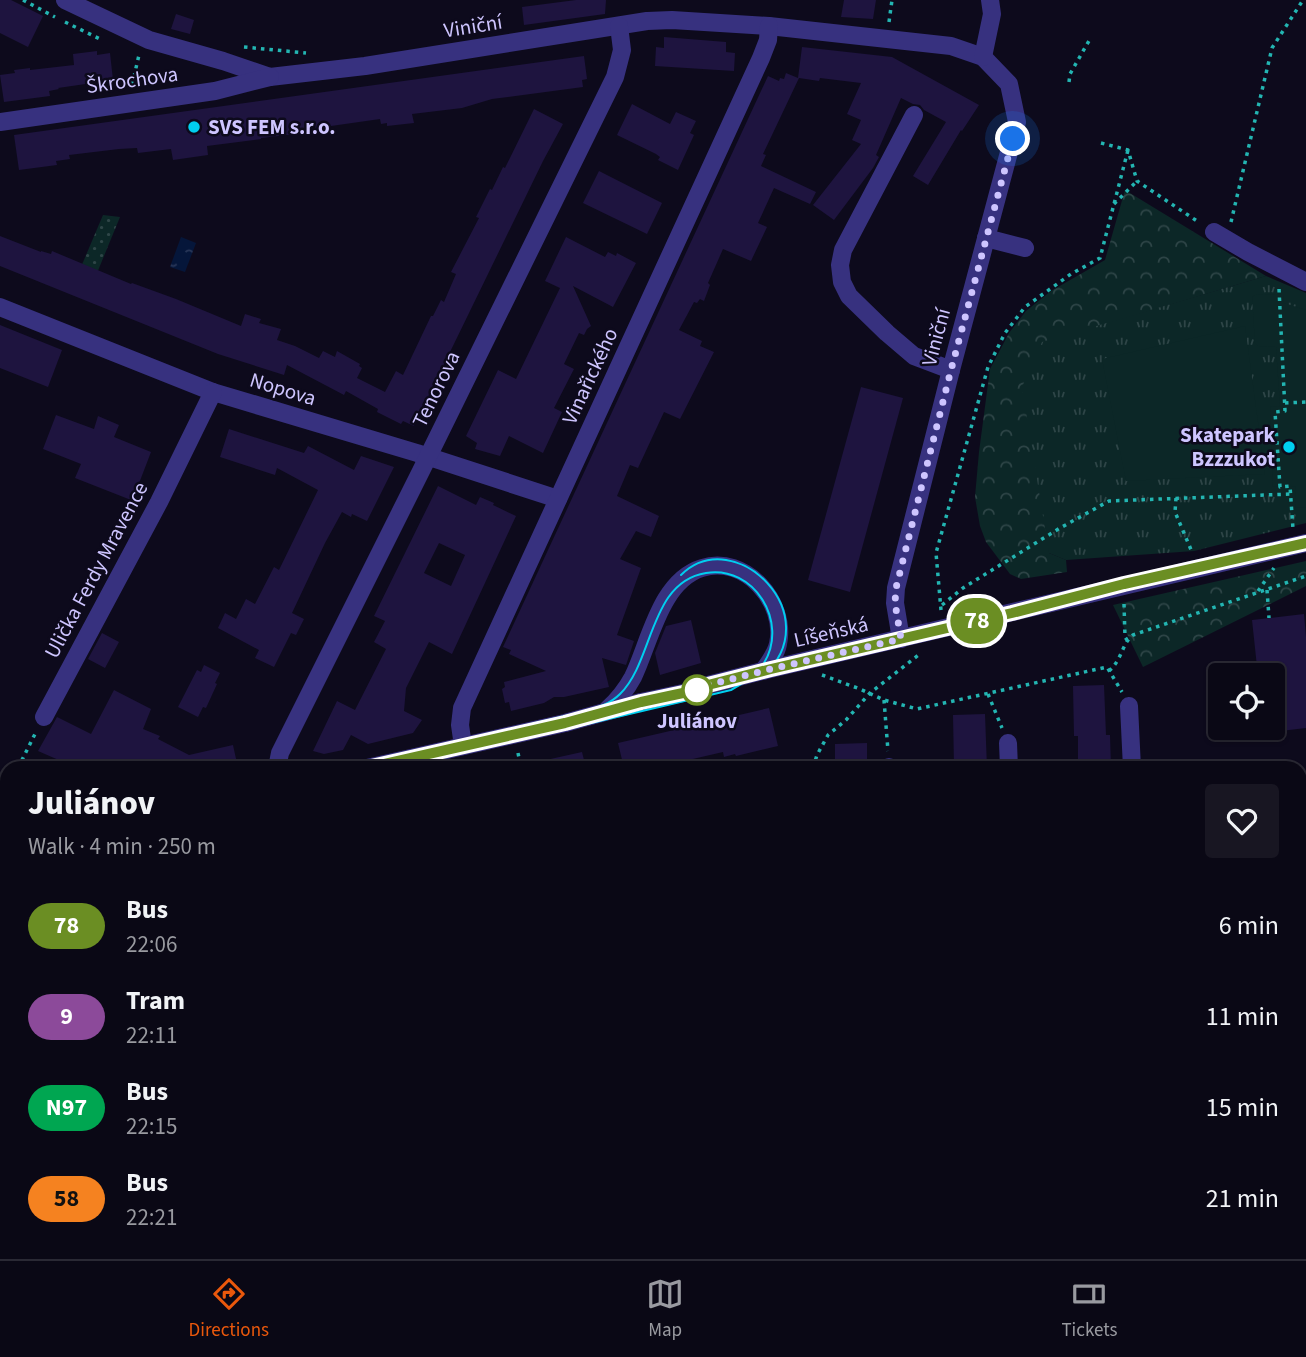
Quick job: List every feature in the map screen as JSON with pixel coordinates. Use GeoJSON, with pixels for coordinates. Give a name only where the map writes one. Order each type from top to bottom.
{"type":"FeatureCollection","features":[{"type":"Feature","properties":{"kind":"street","name":"Viniční"},"geometry":{"type":"LineString","coordinates":[[65,0],[149,40],[223,61],[270,78],[365,66],[647,21],[672,20],[769,26],[951,46],[983,57],[1009,84],[1017,122],[896,588],[895,603],[901,639]]}},
{"type":"Feature","properties":{"kind":"street"},"geometry":{"type":"LineString","coordinates":[[983,57],[992,14],[990,0]]}},
{"type":"Feature","properties":{"kind":"street","name":"Tenorova"},"geometry":{"type":"LineString","coordinates":[[278,761],[615,76],[622,50],[619,26]]}},
{"type":"Feature","properties":{"kind":"street","name":"Vinařického"},"geometry":{"type":"LineString","coordinates":[[463,746],[460,726],[462,708],[761,58],[768,40],[769,26]]}},
{"type":"Feature","properties":{"kind":"street","name":"Škrochova"},"geometry":{"type":"LineString","coordinates":[[0,122],[215,91],[270,78]]}},
{"type":"Feature","properties":{"kind":"street"},"geometry":{"type":"LineString","coordinates":[[914,115],[843,250],[840,265],[842,282],[849,296],[914,356],[951,370]]}},
{"type":"Feature","properties":{"kind":"street"},"geometry":{"type":"LineString","coordinates":[[1220,236],[1306,282]]}},
{"type":"Feature","properties":{"kind":"street"},"geometry":{"type":"LineString","coordinates":[[986,238],[1025,248]]}},
{"type":"Feature","properties":{"kind":"street","name":"Nopova"},"geometry":{"type":"LineString","coordinates":[[0,307],[213,392],[558,499]]}},
{"type":"Feature","properties":{"kind":"street","name":"Ulička Ferdy Mravence"},"geometry":{"type":"LineString","coordinates":[[44,717],[159,502],[213,392]]}},
{"type":"Feature","properties":{"kind":"street","name":"Líšeňská"},"geometry":{"type":"LineString","coordinates":[[443,760],[463,746],[555,726],[762,671],[1124,584],[1300,537]]}},
{"type":"Feature","properties":{"kind":"street"},"geometry":{"type":"LineString","coordinates":[[605,712],[623,694],[670,592],[684,577],[702,568],[726,567],[743,572],[757,582],[774,605],[779,618],[778,644],[771,661],[762,671]]}},
{"type":"Feature","properties":{"kind":"street"},"geometry":{"type":"LineString","coordinates":[[1129,706],[1132,761]]}},
{"type":"Feature","properties":{"kind":"street"},"geometry":{"type":"LineString","coordinates":[[1008,743],[1009,761]]}},
{"type":"Feature","properties":{"kind":"path"},"geometry":{"type":"LineString","coordinates":[[23,0],[47,13]]}},
{"type":"Feature","properties":{"kind":"path"},"geometry":{"type":"LineString","coordinates":[[1128,150],[1137,181],[1220,236],[1272,48],[1303,0]]}},
{"type":"Feature","properties":{"kind":"path"},"geometry":{"type":"LineString","coordinates":[[1069,82],[1070,74],[1090,39]]}},
{"type":"Feature","properties":{"kind":"path"},"geometry":{"type":"LineString","coordinates":[[131,89],[139,53]]}},
{"type":"Feature","properties":{"kind":"path"},"geometry":{"type":"LineString","coordinates":[[1101,143],[1128,150]]}},
{"type":"Feature","properties":{"kind":"path"},"geometry":{"type":"LineString","coordinates":[[940,619],[942,606],[936,553],[988,367],[1004,333],[1025,307],[1071,274],[1100,258],[1128,150]]}},
{"type":"Feature","properties":{"kind":"path"},"geometry":{"type":"LineString","coordinates":[[1114,204],[1137,181]]}},
{"type":"Feature","properties":{"kind":"path"},"geometry":{"type":"LineString","coordinates":[[1284,271],[1278,292],[1285,411],[1275,412],[1280,487],[1290,486],[1300,537]]}},
{"type":"Feature","properties":{"kind":"path"},"geometry":{"type":"LineString","coordinates":[[1285,403],[1306,402]]}},
{"type":"Feature","properties":{"kind":"path"},"geometry":{"type":"LineString","coordinates":[[942,606],[963,588],[1109,501],[1291,494]]}},
{"type":"Feature","properties":{"kind":"path"},"geometry":{"type":"LineString","coordinates":[[1176,498],[1175,512],[1192,554]]}},
{"type":"Feature","properties":{"kind":"path"},"geometry":{"type":"LineString","coordinates":[[1110,671],[1119,659],[1127,640],[1133,635],[1305,578]]}},
{"type":"Feature","properties":{"kind":"path"},"geometry":{"type":"LineString","coordinates":[[1267,590],[1269,618]]}},
{"type":"Feature","properties":{"kind":"path"},"geometry":{"type":"LineString","coordinates":[[1124,606],[1127,640]]}},
{"type":"Feature","properties":{"kind":"path"},"geometry":{"type":"LineString","coordinates":[[815,761],[828,735],[846,720],[870,693],[926,649]]}},
{"type":"Feature","properties":{"kind":"path"},"geometry":{"type":"LineString","coordinates":[[822,675],[884,700],[917,709],[1107,667],[1129,706]]}},
{"type":"Feature","properties":{"kind":"path"},"geometry":{"type":"LineString","coordinates":[[988,694],[1008,743]]}},
{"type":"Feature","properties":{"kind":"path"},"geometry":{"type":"LineString","coordinates":[[884,700],[888,761]]}},
{"type":"Feature","properties":{"kind":"path"},"geometry":{"type":"LineString","coordinates":[[22,761],[44,717]]}},
{"type":"Feature","properties":{"kind":"path"},"geometry":{"type":"LineString","coordinates":[[517,751],[519,761]]}},
{"type":"Feature","properties":{"kind":"green space"},"geometry":{"type":"Polygon","coordinates":[[[1125,190],[1266,276],[1042,343],[1049,553],[1066,560],[1067,572],[1021,579],[1010,574],[986,542],[975,497],[990,369],[1009,333],[1026,311],[1051,291],[1105,260],[1125,190]]]}},
{"type":"Feature","properties":{"kind":"green space"},"geometry":{"type":"Polygon","coordinates":[[[103,215],[120,217],[97,273],[81,267],[103,215]]]}},
{"type":"Feature","properties":{"kind":"green space"},"geometry":{"type":"Polygon","coordinates":[[[1266,276],[1306,293],[1306,523],[1194,551],[1066,560],[1049,553],[1022,387],[1042,342],[1266,276]]]}},
{"type":"Feature","properties":{"kind":"green space"},"geometry":{"type":"Polygon","coordinates":[[[1283,294],[1284,303],[1306,310],[1306,507],[1296,508],[1295,486],[1273,487],[1270,407],[1280,406],[1276,347],[1258,346],[1255,343],[1252,297],[1283,294]]]}},
{"type":"Feature","properties":{"kind":"green space"},"geometry":{"type":"Polygon","coordinates":[[[1245,326],[1265,474],[1126,481],[1102,359],[1245,326]]]}},
{"type":"Feature","properties":{"kind":"green space"},"geometry":{"type":"Polygon","coordinates":[[[1306,561],[1306,586],[1143,667],[1113,605],[1306,561]]]}},
{"type":"Feature","properties":{"kind":"water"},"geometry":{"type":"Polygon","coordinates":[[[181,237],[196,243],[185,272],[170,267],[181,237]]]}},
{"type":"Feature","properties":{"kind":"building"},"geometry":{"type":"Polygon","coordinates":[[[0,0],[11,0],[43,16],[28,47],[0,33],[0,0]]]}},
{"type":"Feature","properties":{"kind":"building"},"geometry":{"type":"Polygon","coordinates":[[[576,0],[606,0],[605,14],[524,25],[522,7],[576,0]]]}},
{"type":"Feature","properties":{"kind":"building"},"geometry":{"type":"Polygon","coordinates":[[[844,0],[876,0],[873,19],[841,17],[844,0]]]}},
{"type":"Feature","properties":{"kind":"building"},"geometry":{"type":"Polygon","coordinates":[[[176,14],[194,20],[190,34],[171,29],[176,14]]]}},
{"type":"Feature","properties":{"kind":"building"},"geometry":{"type":"Polygon","coordinates":[[[664,37],[726,42],[726,52],[735,53],[734,71],[655,66],[656,47],[664,48],[664,37]]]}},
{"type":"Feature","properties":{"kind":"building"},"geometry":{"type":"Polygon","coordinates":[[[802,47],[892,57],[979,105],[928,185],[913,176],[946,122],[920,105],[901,98],[873,168],[834,220],[813,205],[861,144],[852,140],[861,120],[847,114],[861,83],[799,78],[763,154],[766,155],[761,166],[816,192],[810,204],[774,188],[758,223],[767,227],[751,261],[723,249],[708,283],[710,285],[704,301],[700,299],[697,303],[694,302],[679,330],[702,341],[700,346],[714,352],[680,419],[664,412],[638,468],[630,465],[617,496],[659,516],[651,537],[636,531],[620,559],[641,568],[617,635],[634,641],[626,665],[602,658],[609,687],[554,697],[544,703],[511,711],[509,702],[505,703],[502,689],[505,687],[504,682],[546,671],[509,654],[511,650],[503,647],[768,76],[779,81],[780,78],[784,79],[786,73],[798,78],[802,47]]]}},
{"type":"Feature","properties":{"kind":"building"},"geometry":{"type":"Polygon","coordinates":[[[97,51],[97,55],[110,53],[113,80],[58,88],[49,91],[50,96],[4,102],[0,75],[15,73],[14,70],[74,65],[73,54],[97,51]]]}},
{"type":"Feature","properties":{"kind":"building"},"geometry":{"type":"Polygon","coordinates":[[[584,56],[587,79],[582,80],[583,87],[492,99],[462,108],[412,114],[414,123],[387,126],[387,123],[381,124],[380,119],[331,126],[331,130],[207,146],[208,155],[173,160],[171,149],[138,153],[137,148],[119,149],[69,155],[70,159],[56,161],[57,165],[19,170],[14,135],[584,56]]]}},
{"type":"Feature","properties":{"kind":"building"},"geometry":{"type":"Polygon","coordinates":[[[632,104],[670,124],[676,112],[696,121],[690,133],[694,135],[678,170],[658,160],[660,157],[656,154],[617,135],[632,104]]]}},
{"type":"Feature","properties":{"kind":"building"},"geometry":{"type":"Polygon","coordinates":[[[534,109],[563,124],[414,426],[403,421],[401,424],[346,391],[344,395],[287,365],[284,375],[218,354],[0,266],[0,236],[41,252],[51,254],[52,251],[241,326],[245,314],[261,319],[259,323],[281,329],[277,340],[319,358],[323,351],[335,357],[337,351],[360,364],[362,368],[357,378],[385,392],[396,371],[403,375],[431,316],[441,300],[444,302],[456,274],[451,272],[479,218],[476,217],[503,167],[505,168],[534,109]]]}},
{"type":"Feature","properties":{"kind":"building"},"geometry":{"type":"Polygon","coordinates":[[[599,171],[662,203],[647,234],[583,203],[599,171]]]}},
{"type":"Feature","properties":{"kind":"building"},"geometry":{"type":"Polygon","coordinates":[[[566,237],[605,257],[608,252],[616,256],[617,253],[636,263],[613,307],[573,286],[591,326],[584,335],[579,333],[564,364],[574,369],[554,408],[562,412],[543,453],[509,436],[500,456],[475,449],[477,443],[466,436],[498,370],[516,379],[560,288],[545,281],[566,237]]]}},
{"type":"Feature","properties":{"kind":"building"},"geometry":{"type":"Polygon","coordinates":[[[0,325],[62,350],[48,387],[0,368],[0,325]]]}},
{"type":"Feature","properties":{"kind":"building"},"geometry":{"type":"Polygon","coordinates":[[[861,387],[903,398],[850,592],[808,580],[861,387]]]}},
{"type":"Feature","properties":{"kind":"building"},"geometry":{"type":"Polygon","coordinates":[[[56,415],[94,429],[98,416],[119,425],[114,437],[151,452],[131,500],[75,478],[81,464],[43,449],[56,415]]]}},
{"type":"Feature","properties":{"kind":"building"},"geometry":{"type":"Polygon","coordinates":[[[229,429],[304,453],[308,446],[354,470],[361,456],[394,467],[367,521],[342,512],[292,613],[304,619],[296,635],[291,633],[274,667],[255,658],[259,650],[218,628],[225,613],[236,619],[246,599],[255,604],[274,567],[279,570],[318,490],[277,468],[275,475],[220,457],[229,429]]]}},
{"type":"Feature","properties":{"kind":"building"},"geometry":{"type":"Polygon","coordinates":[[[438,486],[476,505],[480,497],[516,516],[452,654],[429,642],[406,688],[404,711],[422,720],[413,733],[368,744],[351,735],[343,750],[324,754],[313,751],[337,701],[355,710],[386,649],[374,642],[385,621],[374,616],[438,486]],[[439,543],[424,573],[451,586],[465,555],[439,543]]]}},
{"type":"Feature","properties":{"kind":"building"},"geometry":{"type":"Polygon","coordinates":[[[1304,614],[1306,728],[1285,730],[1285,663],[1257,663],[1252,620],[1304,614]]]}},
{"type":"Feature","properties":{"kind":"building"},"geometry":{"type":"Polygon","coordinates":[[[691,620],[701,663],[660,675],[655,653],[666,626],[691,620]]]}},
{"type":"Feature","properties":{"kind":"building"},"geometry":{"type":"Polygon","coordinates":[[[102,633],[119,642],[105,668],[88,659],[102,633]]]}},
{"type":"Feature","properties":{"kind":"building"},"geometry":{"type":"Polygon","coordinates":[[[204,665],[220,673],[206,708],[203,707],[198,717],[178,707],[197,670],[201,672],[204,665]]]}},
{"type":"Feature","properties":{"kind":"building"},"geometry":{"type":"Polygon","coordinates":[[[1104,685],[1106,735],[1110,735],[1111,761],[1078,761],[1078,736],[1074,736],[1073,686],[1104,685]]]}},
{"type":"Feature","properties":{"kind":"building"},"geometry":{"type":"Polygon","coordinates":[[[114,690],[151,709],[143,729],[160,736],[158,739],[189,755],[233,745],[236,761],[61,761],[38,751],[57,717],[91,734],[114,690]]]}},
{"type":"Feature","properties":{"kind":"building"},"geometry":{"type":"Polygon","coordinates":[[[769,708],[778,746],[736,756],[724,757],[723,752],[684,761],[622,761],[618,743],[769,708]]]}},
{"type":"Feature","properties":{"kind":"building"},"geometry":{"type":"Polygon","coordinates":[[[985,714],[987,761],[954,761],[953,715],[985,714]]]}},
{"type":"Feature","properties":{"kind":"building"},"geometry":{"type":"Polygon","coordinates":[[[867,743],[867,761],[835,761],[835,744],[867,743]]]}},
{"type":"Feature","properties":{"kind":"building"},"geometry":{"type":"Polygon","coordinates":[[[582,752],[584,761],[542,761],[582,752]]]}},
{"type":"Feature","properties":{"kind":"tram line"},"geometry":{"type":"LineString","coordinates":[[681,575],[703,562],[726,560],[748,568],[767,583],[781,604],[786,627],[781,652],[763,676]]}},
{"type":"Feature","properties":{"kind":"tram line"},"geometry":{"type":"LineString","coordinates":[[376,761],[582,712],[616,698],[631,680],[663,607],[673,591],[687,579],[706,573],[723,573],[739,578],[752,587],[769,614],[771,647],[764,663],[749,678],[731,690],[415,761]]}},
{"type":"Feature","properties":{"kind":"bus line","name":"78"},"geometry":{"type":"LineString","coordinates":[[397,761],[565,723],[771,669],[1124,584],[1306,543]]}},
{"type":"Feature","properties":{"kind":"place","name":"SVS FEM s.r.o."},"geometry":{"type":"Point","coordinates":[194,127]}},
{"type":"Feature","properties":{"kind":"place","name":"Skatepark Bzzzukot"},"geometry":{"type":"Point","coordinates":[1289,447]}},
{"type":"Feature","properties":{"kind":"place","name":"Juliánov"},"geometry":{"type":"Point","coordinates":[697,690]}},
{"type":"Feature","properties":{"kind":"route"},"geometry":{"type":"LineString","coordinates":[[697,690],[771,669],[901,639],[895,603],[896,588],[1013,139]]}}]}
